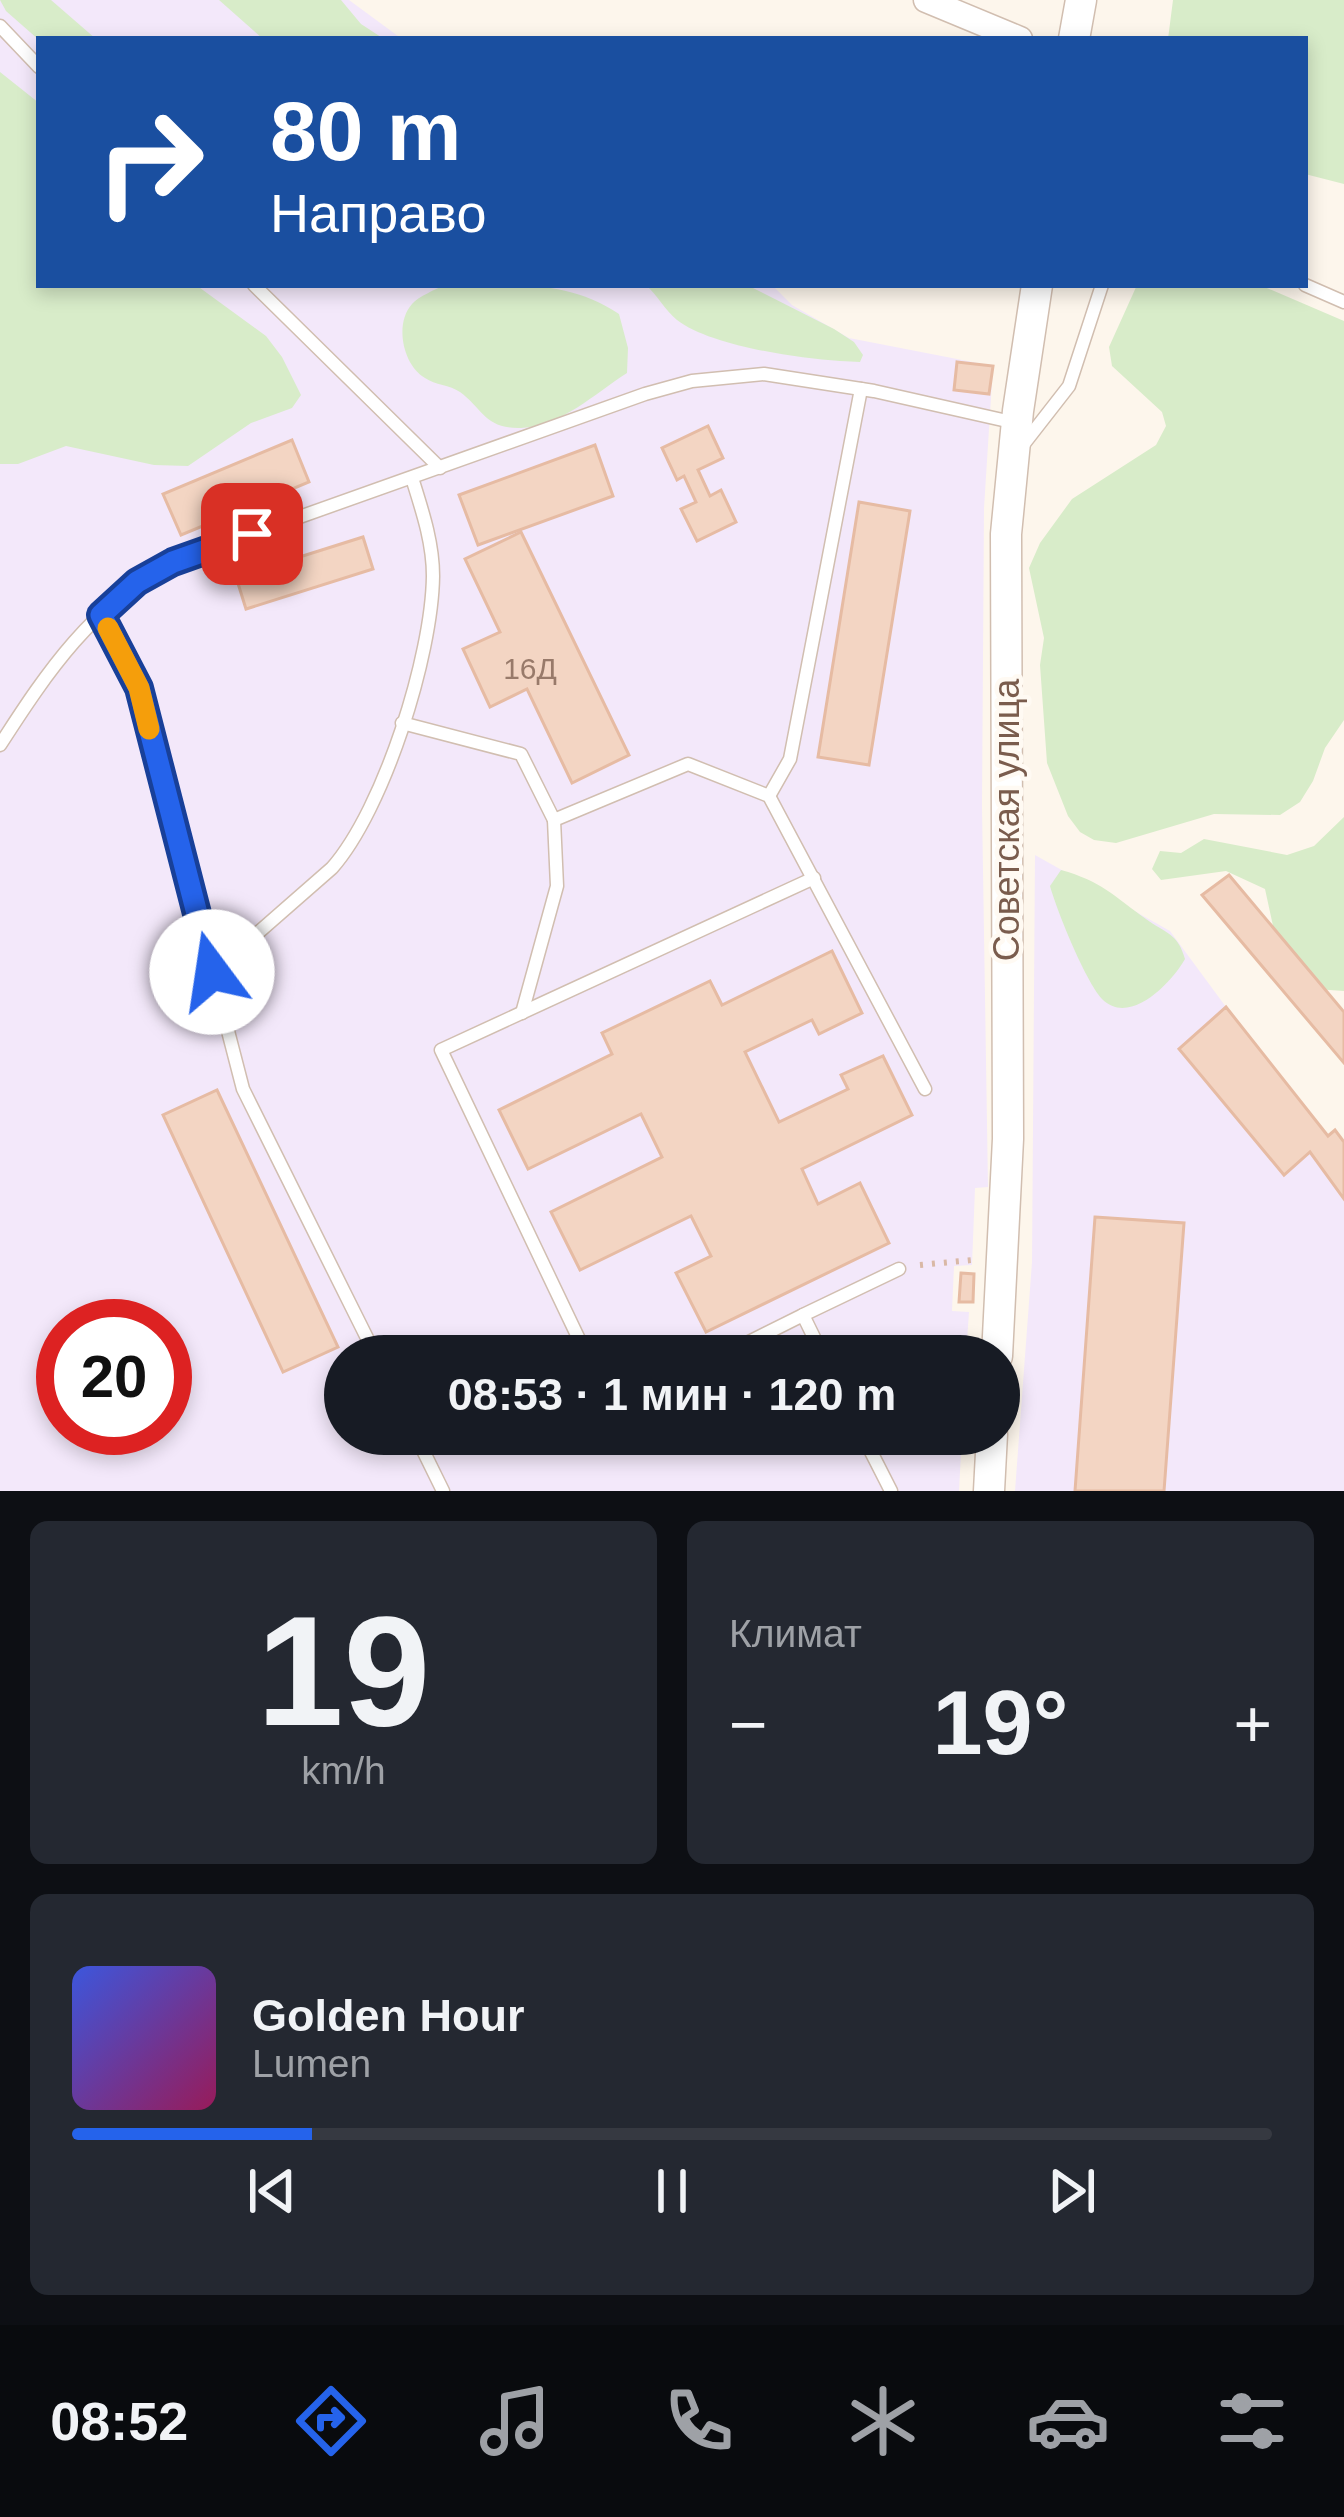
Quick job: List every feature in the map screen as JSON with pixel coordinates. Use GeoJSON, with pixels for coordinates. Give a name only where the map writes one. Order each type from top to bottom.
{"type":"FeatureCollection","features":[{"type":"Feature","properties":{"kind":"street"},"geometry":{"type":"LineString","coordinates":[[926,0],[1013,36]]}},
{"type":"Feature","properties":{"kind":"street"},"geometry":{"type":"LineString","coordinates":[[1075,36],[1082,0]]}},
{"type":"Feature","properties":{"kind":"street","name":"Советская улица"},"geometry":{"type":"LineString","coordinates":[[998,1335],[1008,1139],[1006,534],[1037,288]]}},
{"type":"Feature","properties":{"kind":"street"},"geometry":{"type":"LineString","coordinates":[[989,1491],[991,1455]]}},
{"type":"Feature","properties":{"kind":"lane"},"geometry":{"type":"LineString","coordinates":[[0,26],[36,64]]}},
{"type":"Feature","properties":{"kind":"lane"},"geometry":{"type":"LineString","coordinates":[[1308,286],[1344,302]]}},
{"type":"Feature","properties":{"kind":"lane"},"geometry":{"type":"LineString","coordinates":[[257,288],[440,468]]}},
{"type":"Feature","properties":{"kind":"lane"},"geometry":{"type":"LineString","coordinates":[[1014,456],[1069,386],[1101,288]]}},
{"type":"Feature","properties":{"kind":"lane"},"geometry":{"type":"LineString","coordinates":[[0,745],[54,662],[137,582],[173,562],[646,394],[692,381],[764,374],[861,389],[1017,424]]}},
{"type":"Feature","properties":{"kind":"lane"},"geometry":{"type":"LineString","coordinates":[[769,796],[790,759],[861,389]]}},
{"type":"Feature","properties":{"kind":"lane"},"geometry":{"type":"LineString","coordinates":[[212,972],[348,850],[368,815],[402,722],[429,614],[433,576],[429,532],[412,478]]}},
{"type":"Feature","properties":{"kind":"lane"},"geometry":{"type":"LineString","coordinates":[[101,615],[139,688],[243,1089],[366,1335]]}},
{"type":"Feature","properties":{"kind":"lane"},"geometry":{"type":"LineString","coordinates":[[402,722],[521,754],[554,820],[556,886],[522,1013]]}},
{"type":"Feature","properties":{"kind":"lane"},"geometry":{"type":"LineString","coordinates":[[554,820],[688,764],[769,796],[925,1089]]}},
{"type":"Feature","properties":{"kind":"lane"},"geometry":{"type":"LineString","coordinates":[[577,1335],[441,1050],[814,878]]}},
{"type":"Feature","properties":{"kind":"lane"},"geometry":{"type":"LineString","coordinates":[[764,1335],[898,1269]]}},
{"type":"Feature","properties":{"kind":"lane"},"geometry":{"type":"LineString","coordinates":[[803,1316],[813,1335]]}},
{"type":"Feature","properties":{"kind":"lane"},"geometry":{"type":"LineString","coordinates":[[425,1455],[443,1491]]}},
{"type":"Feature","properties":{"kind":"lane"},"geometry":{"type":"LineString","coordinates":[[873,1455],[891,1491]]}},
{"type":"Feature","properties":{"kind":"path"},"geometry":{"type":"LineString","coordinates":[[898,1269],[953,1260],[1001,1260]]}},
{"type":"Feature","properties":{"kind":"shaded area"},"geometry":{"type":"Polygon","coordinates":[[[0,0],[349,0],[398,36],[36,36],[36,288],[775,288],[792,305],[849,338],[993,366],[984,508],[982,807],[988,1187],[975,1188],[972,1265],[954,1266],[952,1311],[969,1312],[967,1335],[324,1335],[324,1455],[961,1455],[959,1491],[0,1491],[0,0]]]}},
{"type":"Feature","properties":{"kind":"shaded area"},"geometry":{"type":"Polygon","coordinates":[[[1035,855],[1170,931],[1226,1007],[1180,1049],[1310,1152],[1344,1199],[1344,1491],[1015,1491],[1032,1262],[1035,855]]]}},
{"type":"Feature","properties":{"kind":"green space"},"geometry":{"type":"Polygon","coordinates":[[[0,0],[51,0],[93,36],[36,37],[0,0]]]}},
{"type":"Feature","properties":{"kind":"green space"},"geometry":{"type":"Polygon","coordinates":[[[219,0],[341,0],[361,24],[379,36],[260,36],[219,0]]]}},
{"type":"Feature","properties":{"kind":"green space"},"geometry":{"type":"Polygon","coordinates":[[[1173,0],[1344,0],[1344,184],[1308,175],[1308,36],[1168,36],[1173,0]]]}},
{"type":"Feature","properties":{"kind":"green space"},"geometry":{"type":"Polygon","coordinates":[[[0,72],[36,101],[36,288],[200,288],[266,336],[301,395],[292,408],[251,423],[188,466],[154,465],[66,446],[18,464],[0,464],[0,72]]]}},
{"type":"Feature","properties":{"kind":"green space"},"geometry":{"type":"Polygon","coordinates":[[[438,288],[550,288],[578,294],[619,314],[628,348],[627,373],[550,422],[521,428],[500,425],[460,392],[425,378],[411,364],[403,322],[419,298],[438,288]]]}},
{"type":"Feature","properties":{"kind":"green space"},"geometry":{"type":"Polygon","coordinates":[[[649,288],[753,288],[834,329],[854,342],[863,355],[860,362],[765,351],[714,338],[677,320],[649,288]]]}},
{"type":"Feature","properties":{"kind":"green space"},"geometry":{"type":"Polygon","coordinates":[[[1136,288],[1267,288],[1344,321],[1344,720],[1300,802],[1280,815],[1214,814],[1116,843],[1094,840],[1080,832],[1068,816],[1047,763],[1040,665],[1044,638],[1029,568],[1040,543],[1072,499],[1156,445],[1166,426],[1162,412],[1112,366],[1109,347],[1136,288]]]}},
{"type":"Feature","properties":{"kind":"green space"},"geometry":{"type":"Polygon","coordinates":[[[1344,817],[1344,991],[1315,989],[1275,935],[1265,889],[1226,871],[1161,880],[1152,869],[1160,851],[1181,853],[1204,839],[1287,855],[1314,846],[1344,817]]]}},
{"type":"Feature","properties":{"kind":"green space"},"geometry":{"type":"Polygon","coordinates":[[[1061,870],[1106,890],[1179,944],[1185,959],[1149,998],[1125,1008],[1113,1006],[1095,990],[1050,886],[1061,870]]]}},
{"type":"Feature","properties":{"kind":"building"},"geometry":{"type":"Polygon","coordinates":[[[957,362],[993,366],[989,394],[954,390],[957,362]]]}},
{"type":"Feature","properties":{"kind":"building"},"geometry":{"type":"Polygon","coordinates":[[[708,426],[723,458],[698,470],[710,496],[721,490],[736,522],[697,541],[681,509],[696,502],[684,476],[677,480],[662,448],[708,426]]]}},
{"type":"Feature","properties":{"kind":"building"},"geometry":{"type":"Polygon","coordinates":[[[292,440],[309,482],[181,535],[163,494],[292,440]]]}},
{"type":"Feature","properties":{"kind":"building"},"geometry":{"type":"Polygon","coordinates":[[[595,445],[613,496],[478,545],[459,495],[595,445]]]}},
{"type":"Feature","properties":{"kind":"building"},"geometry":{"type":"Polygon","coordinates":[[[859,502],[910,511],[869,765],[818,757],[859,502]]]}},
{"type":"Feature","properties":{"kind":"building"},"geometry":{"type":"Polygon","coordinates":[[[521,532],[629,755],[572,783],[527,689],[490,707],[463,649],[500,632],[465,559],[521,532]]]}},
{"type":"Feature","properties":{"kind":"building"},"geometry":{"type":"Polygon","coordinates":[[[363,537],[373,569],[246,609],[236,577],[363,537]]]}},
{"type":"Feature","properties":{"kind":"building"},"geometry":{"type":"Polygon","coordinates":[[[1229,875],[1344,1012],[1344,1063],[1202,895],[1229,875]]]}},
{"type":"Feature","properties":{"kind":"building"},"geometry":{"type":"Polygon","coordinates":[[[832,951],[862,1013],[819,1034],[812,1020],[745,1052],[779,1122],[848,1089],[841,1075],[883,1056],[912,1115],[802,1169],[818,1204],[860,1183],[889,1243],[706,1332],[676,1273],[711,1256],[691,1216],[580,1270],[551,1212],[662,1157],[641,1114],[528,1169],[499,1110],[612,1054],[602,1033],[710,981],[722,1005],[832,951]]]}},
{"type":"Feature","properties":{"kind":"building"},"geometry":{"type":"Polygon","coordinates":[[[1226,1007],[1328,1136],[1335,1130],[1344,1142],[1344,1199],[1310,1152],[1284,1175],[1179,1049],[1226,1007]]]}},
{"type":"Feature","properties":{"kind":"building"},"geometry":{"type":"Polygon","coordinates":[[[217,1090],[332,1335],[324,1335],[324,1353],[283,1372],[163,1115],[217,1090]]]}},
{"type":"Feature","properties":{"kind":"building"},"geometry":{"type":"Polygon","coordinates":[[[1095,1217],[1184,1223],[1164,1491],[1075,1491],[1095,1217]]]}},
{"type":"Feature","properties":{"kind":"building"},"geometry":{"type":"Polygon","coordinates":[[[961,1273],[974,1274],[973,1302],[959,1302],[961,1273]]]}},
{"type":"Feature","properties":{"kind":"slow traffic"},"geometry":{"type":"LineString","coordinates":[[108,628],[139,688],[149,729]]}},
{"type":"Feature","properties":{"kind":"route"},"geometry":{"type":"LineString","coordinates":[[212,972],[139,688],[101,615],[137,582],[173,562],[252,534]]}}]}
